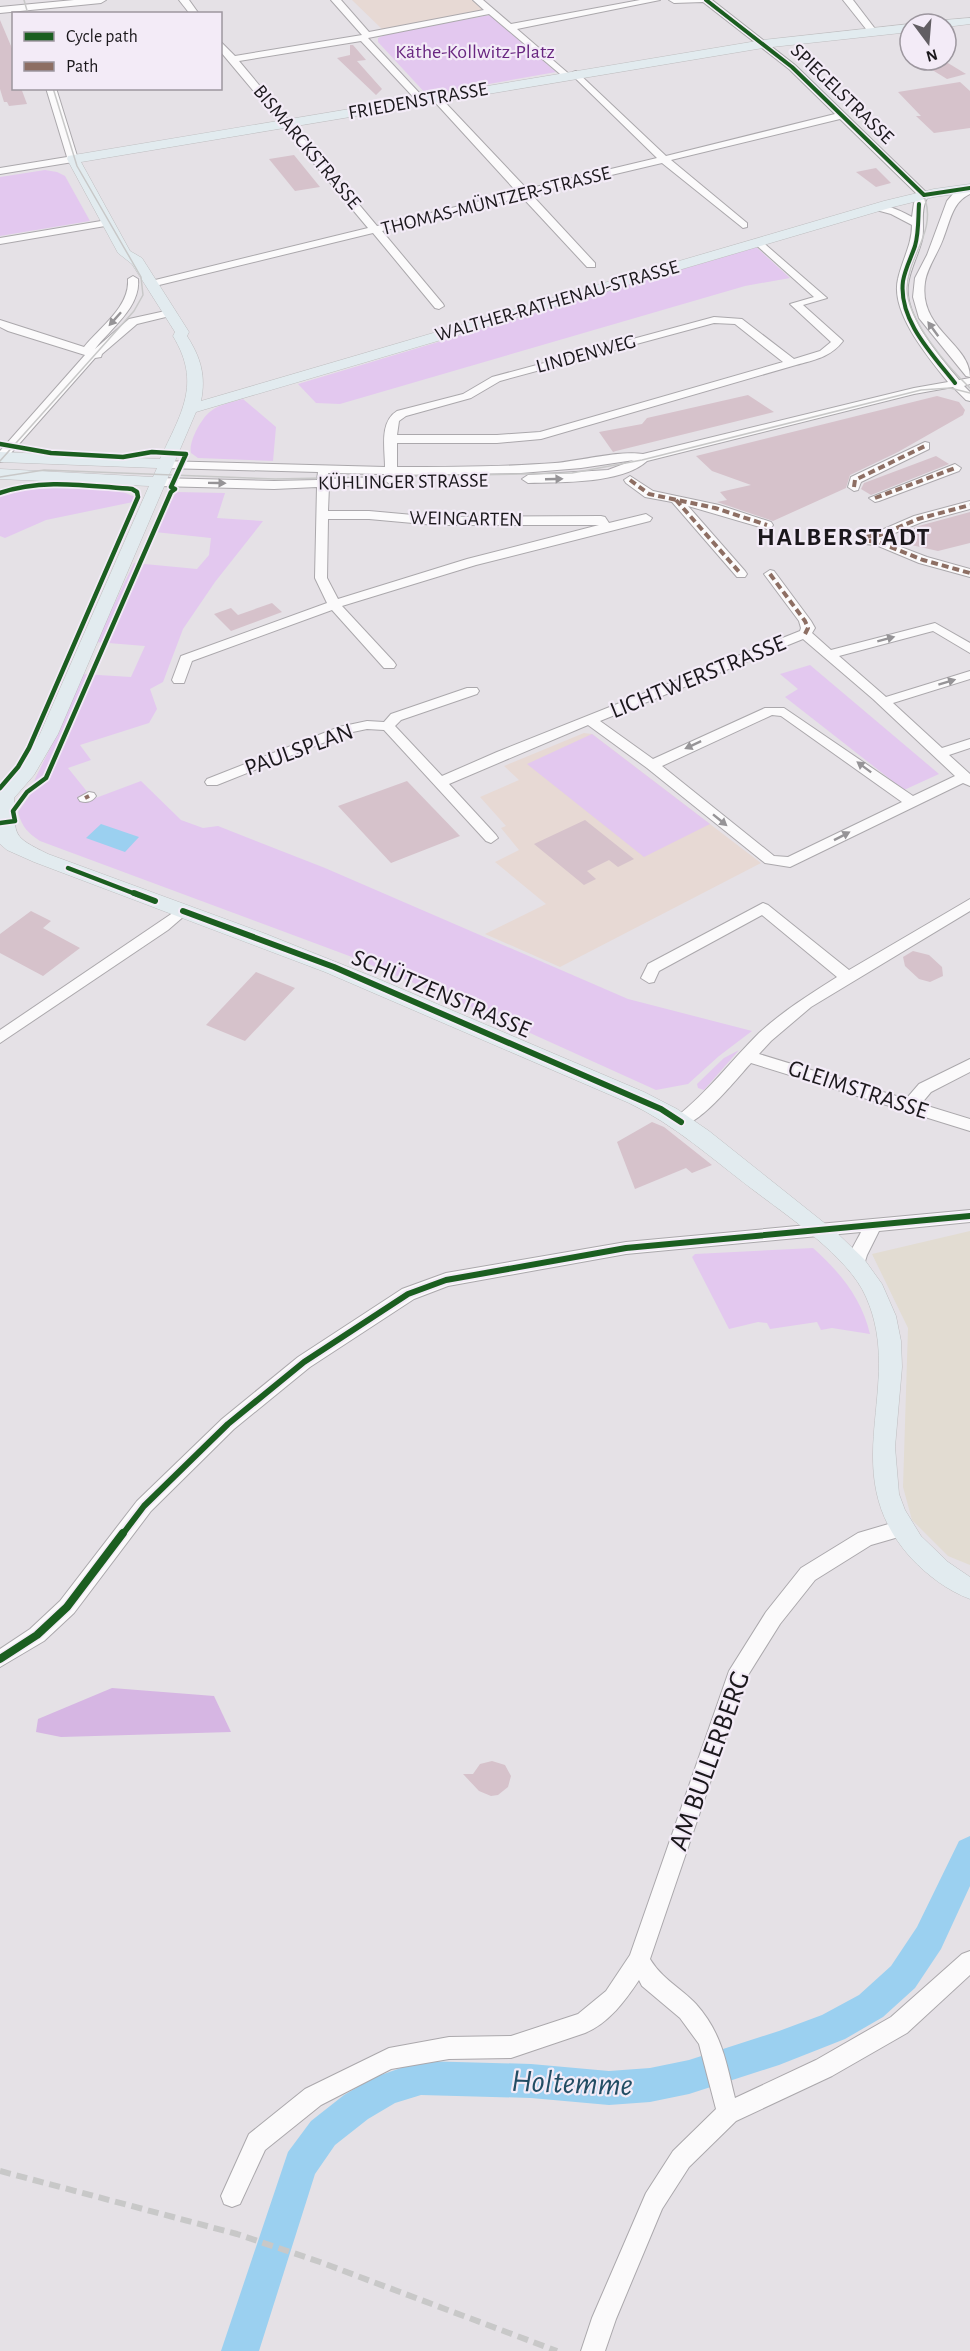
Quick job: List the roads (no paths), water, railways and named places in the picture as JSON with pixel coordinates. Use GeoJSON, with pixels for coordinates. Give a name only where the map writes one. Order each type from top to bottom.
{"type":"FeatureCollection","features":[{"type":"Feature","properties":{"kind":"main road","name":"FRIEDENSTRASSE"},"geometry":{"type":"LineString","coordinates":[[73,159],[764,44],[898,29]]}},
{"type":"Feature","properties":{"kind":"main road"},"geometry":{"type":"LineString","coordinates":[[73,159],[125,253],[137,261],[151,284],[171,331],[180,336],[207,384],[243,393]]}},
{"type":"Feature","properties":{"kind":"main road","name":"WALTHER-RATHENAU-STRASSE"},"geometry":{"type":"LineString","coordinates":[[190,409],[874,208],[924,195],[970,189]]}},
{"type":"Feature","properties":{"kind":"main road"},"geometry":{"type":"LineString","coordinates":[[125,253],[125,263],[133,279],[164,314]]}},
{"type":"Feature","properties":{"kind":"main road"},"geometry":{"type":"LineString","coordinates":[[7,842],[3,799],[27,772],[39,752],[190,409],[207,384]]}},
{"type":"Feature","properties":{"kind":"main road"},"geometry":{"type":"LineString","coordinates":[[0,457],[165,464]]}},
{"type":"Feature","properties":{"kind":"main road"},"geometry":{"type":"LineString","coordinates":[[0,474],[158,482]]}},
{"type":"Feature","properties":{"kind":"main road","name":"SCHÜTZENSTRASSE"},"geometry":{"type":"LineString","coordinates":[[7,842],[334,967],[661,1109],[681,1122],[816,1229],[856,1266],[877,1295],[890,1334],[891,1381],[884,1442],[884,1476],[889,1498],[902,1528],[930,1562],[970,1589]]}},
{"type":"Feature","properties":{"kind":"street"},"geometry":{"type":"LineString","coordinates":[[0,10],[101,0]]}},
{"type":"Feature","properties":{"kind":"street"},"geometry":{"type":"LineString","coordinates":[[184,0],[193,12]]}},
{"type":"Feature","properties":{"kind":"street"},"geometry":{"type":"LineString","coordinates":[[336,0],[421,100]]}},
{"type":"Feature","properties":{"kind":"street"},"geometry":{"type":"LineString","coordinates":[[478,0],[571,75],[665,160],[743,225]]}},
{"type":"Feature","properties":{"kind":"street"},"geometry":{"type":"LineString","coordinates":[[510,27],[655,0]]}},
{"type":"Feature","properties":{"kind":"street"},"geometry":{"type":"LineString","coordinates":[[674,0],[704,0]]}},
{"type":"Feature","properties":{"kind":"street","name":"SPIEGELSTRASSE"},"geometry":{"type":"LineString","coordinates":[[704,0],[764,44],[798,73],[924,195],[935,197],[940,201],[944,207],[946,219]]}},
{"type":"Feature","properties":{"kind":"street"},"geometry":{"type":"LineString","coordinates":[[848,0],[873,32]]}},
{"type":"Feature","properties":{"kind":"street"},"geometry":{"type":"LineString","coordinates":[[233,59],[491,11]]}},
{"type":"Feature","properties":{"kind":"street","name":"BISMARCKSTRASSE"},"geometry":{"type":"LineString","coordinates":[[222,46],[439,306]]}},
{"type":"Feature","properties":{"kind":"street"},"geometry":{"type":"LineString","coordinates":[[0,171],[73,159],[52,90]]}},
{"type":"Feature","properties":{"kind":"street"},"geometry":{"type":"LineString","coordinates":[[436,98],[591,265]]}},
{"type":"Feature","properties":{"kind":"street","name":"THOMAS-MÜNTZER-STRASSE"},"geometry":{"type":"LineString","coordinates":[[151,284],[841,116]]}},
{"type":"Feature","properties":{"kind":"street"},"geometry":{"type":"LineString","coordinates":[[970,189],[955,198],[920,278],[918,297],[925,318],[970,374]]}},
{"type":"Feature","properties":{"kind":"street"},"geometry":{"type":"LineString","coordinates":[[924,195],[919,201],[916,240],[904,277],[902,298],[909,318],[955,383],[970,398]]}},
{"type":"Feature","properties":{"kind":"street"},"geometry":{"type":"LineString","coordinates":[[874,208],[894,211],[918,224]]}},
{"type":"Feature","properties":{"kind":"street"},"geometry":{"type":"LineString","coordinates":[[0,241],[107,223]]}},
{"type":"Feature","properties":{"kind":"street"},"geometry":{"type":"LineString","coordinates":[[392,439],[497,439],[541,435],[792,363],[824,353],[832,348],[837,341],[795,304],[822,298],[759,242]]}},
{"type":"Feature","properties":{"kind":"street"},"geometry":{"type":"LineString","coordinates":[[95,355],[89,348],[130,301],[134,290],[133,279]]}},
{"type":"Feature","properties":{"kind":"street"},"geometry":{"type":"LineString","coordinates":[[0,457],[95,355],[128,324],[164,314]]}},
{"type":"Feature","properties":{"kind":"street","name":"LINDENWEG"},"geometry":{"type":"LineString","coordinates":[[391,476],[391,427],[395,418],[405,412],[467,396],[496,379],[714,320],[738,321],[792,363]]}},
{"type":"Feature","properties":{"kind":"street"},"geometry":{"type":"LineString","coordinates":[[1,325],[95,355]]}},
{"type":"Feature","properties":{"kind":"street"},"geometry":{"type":"LineString","coordinates":[[923,389],[937,375],[936,357]]}},
{"type":"Feature","properties":{"kind":"street","name":"KÜHLINGER STRASSE"},"geometry":{"type":"LineString","coordinates":[[165,464],[323,470],[391,476],[569,478],[623,470],[640,464],[643,458],[923,389],[970,381]]}},
{"type":"Feature","properties":{"kind":"street"},"geometry":{"type":"LineString","coordinates":[[854,487],[855,480],[925,446]]}},
{"type":"Feature","properties":{"kind":"street"},"geometry":{"type":"LineString","coordinates":[[875,498],[956,468]]}},
{"type":"Feature","properties":{"kind":"street"},"geometry":{"type":"LineString","coordinates":[[323,470],[321,578],[326,592],[335,605],[389,665]]}},
{"type":"Feature","properties":{"kind":"street","name":"KÜHLINGER STRASSE"},"geometry":{"type":"LineString","coordinates":[[158,482],[321,483],[391,476]]}},
{"type":"Feature","properties":{"kind":"street"},"geometry":{"type":"LineString","coordinates":[[630,480],[649,494],[715,508],[767,525]]}},
{"type":"Feature","properties":{"kind":"street"},"geometry":{"type":"LineString","coordinates":[[676,500],[741,574]]}},
{"type":"Feature","properties":{"kind":"street"},"geometry":{"type":"LineString","coordinates":[[970,505],[918,519],[867,539],[923,560],[970,573]]}},
{"type":"Feature","properties":{"kind":"street","name":"WEINGARTEN"},"geometry":{"type":"LineString","coordinates":[[322,515],[369,515],[435,521],[601,520],[606,527]]}},
{"type":"Feature","properties":{"kind":"street","name":"WEINGARTEN"},"geometry":{"type":"LineString","coordinates":[[179,680],[186,659],[335,605],[501,554],[646,518]]}},
{"type":"Feature","properties":{"kind":"street"},"geometry":{"type":"LineString","coordinates":[[591,721],[652,765],[770,860],[790,862],[911,801],[967,779],[806,634],[808,628],[806,621],[770,574]]}},
{"type":"Feature","properties":{"kind":"street"},"geometry":{"type":"LineString","coordinates":[[830,654],[935,627],[970,649]]}},
{"type":"Feature","properties":{"kind":"street","name":"LICHTWERSTRASSE"},"geometry":{"type":"LineString","coordinates":[[441,782],[806,634]]}},
{"type":"Feature","properties":{"kind":"street"},"geometry":{"type":"LineString","coordinates":[[883,702],[970,675]]}},
{"type":"Feature","properties":{"kind":"street","name":"PAULSPLAN"},"geometry":{"type":"LineString","coordinates":[[388,726],[396,717],[472,691]]}},
{"type":"Feature","properties":{"kind":"street"},"geometry":{"type":"LineString","coordinates":[[652,765],[770,711],[777,710],[784,712],[833,745],[911,801]]}},
{"type":"Feature","properties":{"kind":"street","name":"PAULSPLAN"},"geometry":{"type":"LineString","coordinates":[[212,782],[345,730],[367,725],[388,726],[491,838]]}},
{"type":"Feature","properties":{"kind":"street"},"geometry":{"type":"LineString","coordinates":[[938,754],[970,743]]}},
{"type":"Feature","properties":{"kind":"street"},"geometry":{"type":"LineString","coordinates":[[681,1122],[706,1102],[747,1056],[786,1018],[822,992],[970,904]]}},
{"type":"Feature","properties":{"kind":"street"},"geometry":{"type":"LineString","coordinates":[[649,978],[653,968],[763,908],[848,977]]}},
{"type":"Feature","properties":{"kind":"street"},"geometry":{"type":"LineString","coordinates":[[0,1038],[183,911]]}},
{"type":"Feature","properties":{"kind":"street","name":"GLEIMSTRASSE"},"geometry":{"type":"LineString","coordinates":[[747,1056],[970,1125]]}},
{"type":"Feature","properties":{"kind":"street"},"geometry":{"type":"LineString","coordinates":[[909,1107],[925,1088],[970,1065]]}},
{"type":"Feature","properties":{"kind":"street"},"geometry":{"type":"LineString","coordinates":[[0,1659],[37,1635],[67,1607],[144,1506],[228,1424],[304,1362],[408,1294],[446,1280],[626,1248],[970,1216]]}},
{"type":"Feature","properties":{"kind":"street"},"geometry":{"type":"LineString","coordinates":[[856,1266],[858,1255],[874,1224]]}},
{"type":"Feature","properties":{"kind":"street","name":"AM BULLERBERG"},"geometry":{"type":"LineString","coordinates":[[232,2196],[257,2142],[314,2097],[389,2059],[449,2048],[511,2047],[585,2022],[614,1998],[639,1960],[736,1677],[745,1662],[773,1618],[808,1574],[865,1539],[902,1528]]}},
{"type":"Feature","properties":{"kind":"street"},"geometry":{"type":"LineString","coordinates":[[639,1960],[650,1979],[688,2011],[709,2039],[726,2103]]}},
{"type":"Feature","properties":{"kind":"street"},"geometry":{"type":"LineString","coordinates":[[593,2351],[604,2318],[654,2201],[681,2159],[726,2103],[824,2068],[899,2025],[970,1961]]}},
{"type":"Feature","properties":{"kind":"water"},"geometry":{"type":"Polygon","coordinates":[[[101,824],[139,837],[125,852],[86,838],[101,824]]]}},
{"type":"Feature","properties":{"kind":"waterway","name":"Holtemme"},"geometry":{"type":"LineString","coordinates":[[240,2351],[300,2164],[323,2133],[356,2107],[387,2089],[421,2078],[531,2081],[609,2088],[650,2085],[689,2077],[779,2048],[833,2027],[871,2006],[903,1977],[929,1938],[970,1851]]}},
{"type":"Feature","properties":{"kind":"tram line"},"geometry":{"type":"LineString","coordinates":[[24,0],[27,12]]}},
{"type":"Feature","properties":{"kind":"tram line"},"geometry":{"type":"LineString","coordinates":[[704,0],[790,67],[925,199],[927,222],[909,276],[907,288],[909,300],[913,314],[930,342],[970,388]]}},
{"type":"Feature","properties":{"kind":"tram line"},"geometry":{"type":"LineString","coordinates":[[0,461],[134,311],[143,295],[141,277],[77,166],[54,90]]}},
{"type":"Feature","properties":{"kind":"tram line"},"geometry":{"type":"LineString","coordinates":[[0,477],[44,470],[275,479],[572,473],[642,460],[921,390],[950,388],[970,393]]}},
{"type":"Feature","properties":{"kind":"railway"},"geometry":{"type":"LineString","coordinates":[[0,2171],[237,2234],[320,2262],[557,2351]]}},
{"type":"Feature","properties":{"kind":"district","name":"HALBERSTADT"},"geometry":{"type":"Point","coordinates":[844,537]}},
{"type":"Feature","properties":{"kind":"park label","name":"Käthe-Kollwitz-Platz"},"geometry":{"type":"Point","coordinates":[475,52]}}]}
